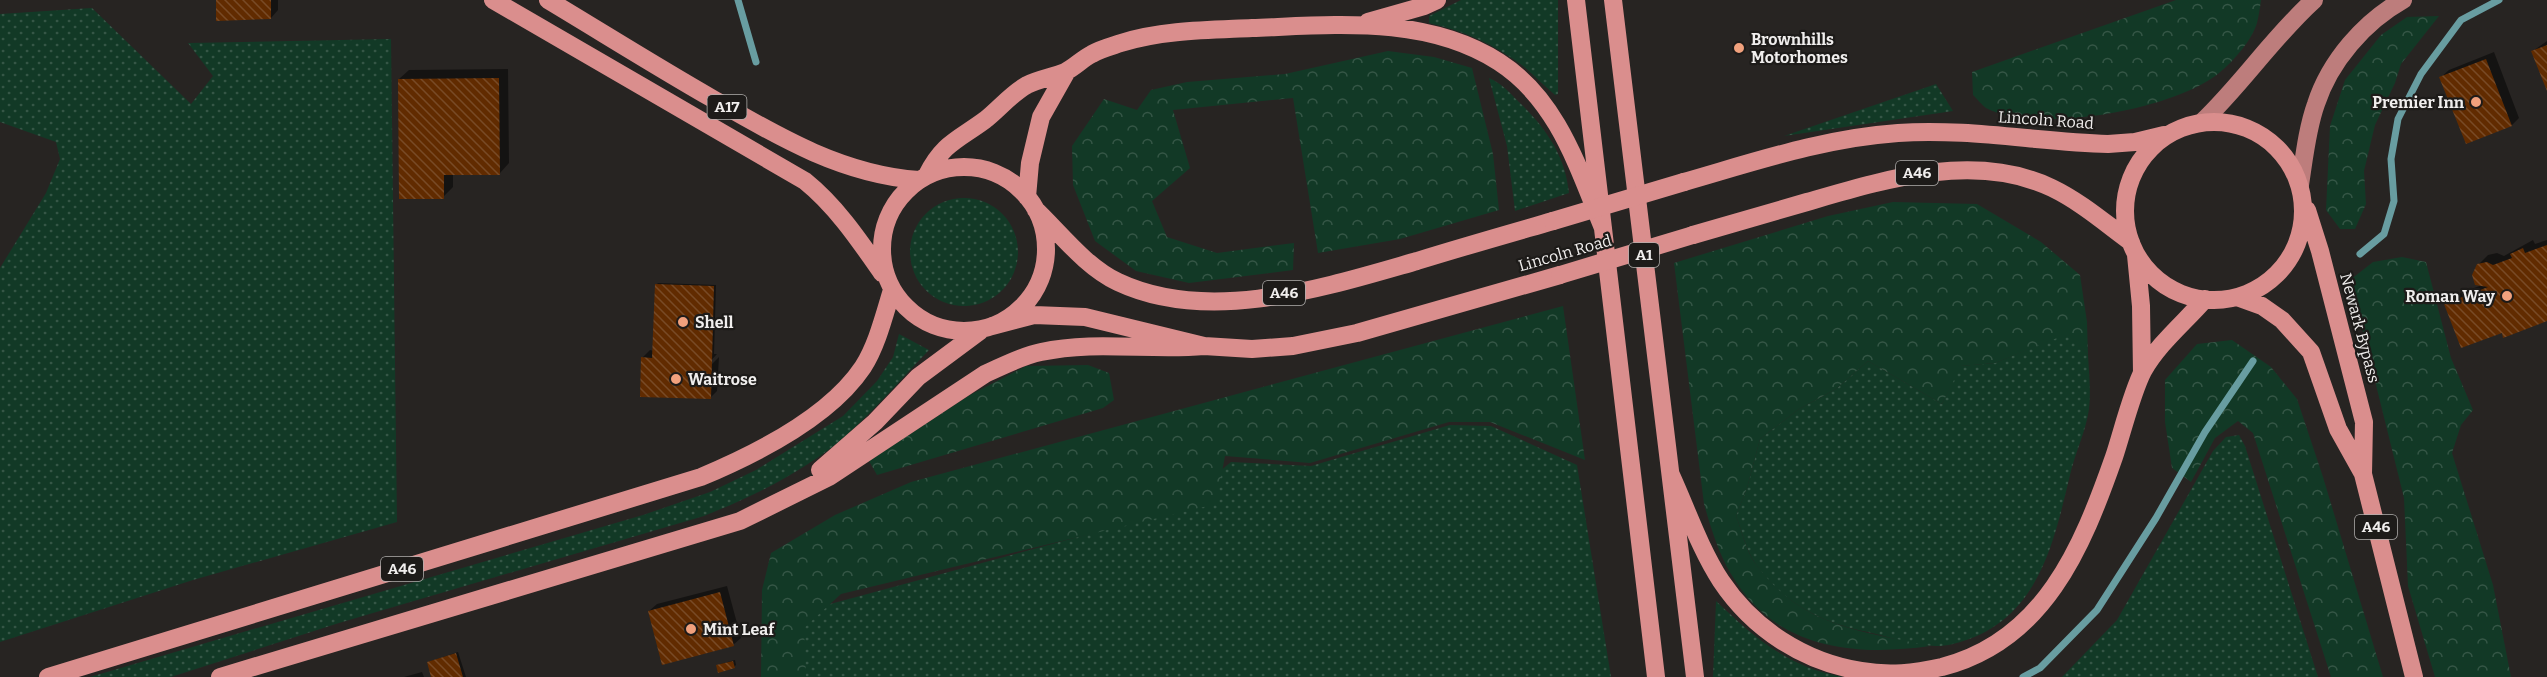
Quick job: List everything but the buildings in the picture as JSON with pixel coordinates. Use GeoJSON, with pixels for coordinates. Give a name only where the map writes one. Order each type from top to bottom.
{"type":"FeatureCollection","features":[{"type":"Feature","properties":{"kind":"highway","name":"A17"},"geometry":{"type":"LineString","coordinates":[[493,0],[805,181],[820,193],[836,211],[889,285]]}},
{"type":"Feature","properties":{"kind":"highway","name":"A17"},"geometry":{"type":"LineString","coordinates":[[548,0],[670,74],[795,145],[872,173],[923,177]]}},
{"type":"Feature","properties":{"kind":"highway"},"geometry":{"type":"LineString","coordinates":[[1360,24],[1424,6],[1437,0]]}},
{"type":"Feature","properties":{"kind":"highway","name":"A1"},"geometry":{"type":"LineString","coordinates":[[1576,0],[1656,677]]}},
{"type":"Feature","properties":{"kind":"highway","name":"A1"},"geometry":{"type":"LineString","coordinates":[[1613,0],[1695,677]]}},
{"type":"Feature","properties":{"kind":"highway"},"geometry":{"type":"LineString","coordinates":[[1067,71],[1041,117],[1030,163],[1032,204],[1046,244],[1046,258],[1041,278],[1032,296],[1006,320],[987,328],[957,331],[934,326],[913,314],[889,285],[881,249],[887,219],[903,193],[923,177],[940,152],[994,113],[1025,86],[1067,71],[1092,53],[1125,42],[1167,34],[1360,24],[1451,39],[1476,49],[1501,63],[1520,79],[1552,114],[1603,228]]}},
{"type":"Feature","properties":{"kind":"highway"},"geometry":{"type":"LineString","coordinates":[[2133,247],[2148,270],[2164,285],[2184,294],[2205,299],[2237,297],[2269,281],[2293,254],[2302,225],[2301,190],[2284,155],[2258,133],[2236,124],[2202,122],[2168,134],[2145,155],[2130,182],[2125,212],[2133,247],[2141,306],[2142,373]]}},
{"type":"Feature","properties":{"kind":"highway","name":"Lincoln Road"},"geometry":{"type":"LineString","coordinates":[[1032,204],[1090,264],[1116,281],[1163,297],[1191,300],[1261,297],[1338,283],[1684,182],[1824,143],[1860,136],[1941,133],[2108,144],[2135,142],[2168,134]]}},
{"type":"Feature","properties":{"kind":"highway"},"geometry":{"type":"LineString","coordinates":[[923,177],[957,167],[984,169],[1009,180],[1032,204]]}},
{"type":"Feature","properties":{"kind":"highway","name":"Lincoln Road"},"geometry":{"type":"LineString","coordinates":[[987,328],[1034,315],[1085,317],[1204,346],[1252,349],[1318,342],[1560,275],[1884,179],[1922,173],[1979,172],[2018,177],[2050,187],[2083,206],[2133,247]]}},
{"type":"Feature","properties":{"kind":"highway","name":"Newark Bypass"},"geometry":{"type":"LineString","coordinates":[[2301,190],[2320,251],[2364,422],[2363,474]]}},
{"type":"Feature","properties":{"kind":"highway","name":"A46"},"geometry":{"type":"LineString","coordinates":[[48,677],[701,477],[744,458],[798,426],[846,388],[863,367],[875,341],[889,285]]}},
{"type":"Feature","properties":{"kind":"highway","name":"Newark Bypass"},"geometry":{"type":"LineString","coordinates":[[2237,297],[2262,306],[2282,320],[2311,352],[2338,429],[2363,474],[2414,677]]}},
{"type":"Feature","properties":{"kind":"highway"},"geometry":{"type":"LineString","coordinates":[[1671,474],[1720,579],[1754,620],[1784,642],[1825,662],[1848,669],[1896,676],[1958,663],[1999,643],[2035,613],[2065,570],[2082,538],[2113,459],[2142,373],[2164,341],[2205,299]]}},
{"type":"Feature","properties":{"kind":"highway","name":"A46"},"geometry":{"type":"LineString","coordinates":[[785,499],[850,446],[918,377],[987,328]]}},
{"type":"Feature","properties":{"kind":"highway","name":"A46"},"geometry":{"type":"LineString","coordinates":[[220,677],[740,521],[828,477],[954,393],[1010,362],[1040,352],[1071,347],[1170,349],[1204,346]]}},
{"type":"Feature","properties":{"kind":"main road"},"geometry":{"type":"LineString","coordinates":[[2202,122],[2227,98],[2275,40],[2314,0]]}},
{"type":"Feature","properties":{"kind":"main road"},"geometry":{"type":"LineString","coordinates":[[2301,190],[2315,106],[2327,78],[2337,60],[2368,24],[2403,0]]}},
{"type":"Feature","properties":{"kind":"green space"},"geometry":{"type":"Polygon","coordinates":[[[1461,0],[1558,0],[1558,94],[1555,95],[1523,66],[1490,45],[1466,34],[1429,23],[1429,16],[1461,0]]]}},
{"type":"Feature","properties":{"kind":"green space"},"geometry":{"type":"Polygon","coordinates":[[[2176,0],[2261,0],[2255,30],[2236,57],[2219,73],[2199,86],[2140,107],[2071,118],[2038,119],[2009,116],[1986,108],[1973,95],[1972,72],[2176,0]]]}},
{"type":"Feature","properties":{"kind":"green space"},"geometry":{"type":"Polygon","coordinates":[[[92,8],[191,104],[213,76],[188,43],[391,39],[397,522],[193,580],[0,642],[0,268],[46,193],[60,159],[56,142],[0,122],[0,14],[92,8]]]}},
{"type":"Feature","properties":{"kind":"green space"},"geometry":{"type":"Polygon","coordinates":[[[2439,16],[2401,64],[2395,83],[2375,125],[2364,171],[2366,204],[2355,229],[2340,229],[2326,210],[2330,126],[2345,80],[2381,35],[2407,17],[2439,16]]]}},
{"type":"Feature","properties":{"kind":"green space"},"geometry":{"type":"Polygon","coordinates":[[[1388,51],[1434,57],[1472,68],[1493,154],[1499,210],[1400,239],[1318,253],[1293,98],[1173,110],[1190,168],[1152,201],[1167,237],[1217,253],[1294,243],[1293,270],[1189,283],[1136,271],[1095,241],[1073,185],[1072,146],[1104,99],[1137,110],[1151,90],[1187,82],[1285,74],[1388,51]]]}},
{"type":"Feature","properties":{"kind":"green space"},"geometry":{"type":"Polygon","coordinates":[[[1489,78],[1508,91],[1545,131],[1563,166],[1569,193],[1515,211],[1507,146],[1489,78]]]}},
{"type":"Feature","properties":{"kind":"green space"},"geometry":{"type":"Polygon","coordinates":[[[1936,84],[1953,111],[1784,136],[1936,84]]]}},
{"type":"Feature","properties":{"kind":"green space"},"geometry":{"type":"Polygon","coordinates":[[[964,198],[985,202],[1002,214],[1014,231],[1018,252],[1014,273],[1002,290],[985,302],[964,306],[943,302],[926,290],[914,273],[910,252],[914,231],[926,214],[943,202],[964,198]]]}},
{"type":"Feature","properties":{"kind":"green space"},"geometry":{"type":"Polygon","coordinates":[[[1893,202],[1977,204],[2041,242],[2080,275],[2087,322],[2088,355],[2067,334],[1995,363],[1961,366],[1942,404],[1868,361],[1836,389],[1799,409],[1760,439],[1747,488],[1736,516],[1755,563],[1792,601],[1812,613],[1856,630],[1930,646],[1872,650],[1844,648],[1817,642],[1792,632],[1769,618],[1749,599],[1726,566],[1704,504],[1674,263],[1828,216],[1893,202]]]}},
{"type":"Feature","properties":{"kind":"green space"},"geometry":{"type":"Polygon","coordinates":[[[2402,257],[2426,262],[2451,358],[2473,410],[2461,425],[2452,453],[2493,585],[2511,677],[2435,677],[2408,586],[2404,498],[2350,280],[2373,262],[2402,257]]]}},
{"type":"Feature","properties":{"kind":"green space"},"geometry":{"type":"Polygon","coordinates":[[[1563,306],[1585,460],[1490,422],[1449,422],[1310,463],[1225,456],[1216,504],[841,594],[804,628],[806,677],[761,677],[762,590],[771,553],[835,515],[911,482],[1563,306]]]}},
{"type":"Feature","properties":{"kind":"green space"},"geometry":{"type":"Polygon","coordinates":[[[2067,333],[2088,355],[2090,396],[2088,417],[2048,554],[2037,579],[2004,619],[1981,634],[1953,644],[1921,645],[1851,628],[1820,617],[1791,600],[1766,577],[1755,563],[1736,516],[1747,488],[1760,439],[1799,409],[1836,389],[1868,361],[1942,404],[1960,366],[1995,363],[2067,333]]]}},
{"type":"Feature","properties":{"kind":"green space"},"geometry":{"type":"Polygon","coordinates":[[[899,334],[929,350],[850,432],[799,470],[723,508],[704,516],[339,623],[171,677],[90,677],[643,515],[710,492],[756,470],[843,416],[877,381],[893,357],[899,334]]]}},
{"type":"Feature","properties":{"kind":"green space"},"geometry":{"type":"Polygon","coordinates":[[[2232,340],[2271,367],[2297,399],[2383,677],[2331,677],[2253,433],[2238,421],[2215,438],[2191,482],[2172,468],[2165,422],[2165,380],[2197,344],[2232,340]]]}},
{"type":"Feature","properties":{"kind":"green space"},"geometry":{"type":"Polygon","coordinates":[[[1088,365],[1109,373],[1114,400],[1103,408],[877,475],[869,461],[970,395],[1026,366],[1088,365]]]}},
{"type":"Feature","properties":{"kind":"green space"},"geometry":{"type":"Polygon","coordinates":[[[1450,425],[1491,426],[1577,465],[1611,677],[796,677],[797,613],[1170,512],[1231,462],[1311,466],[1450,425]]]}},
{"type":"Feature","properties":{"kind":"green space"},"geometry":{"type":"Polygon","coordinates":[[[2239,435],[2245,446],[2318,677],[2062,677],[2117,620],[2213,451],[2226,437],[2239,435]]]}},
{"type":"Feature","properties":{"kind":"green space"},"geometry":{"type":"Polygon","coordinates":[[[1716,601],[1759,639],[1789,658],[1805,666],[1843,677],[1713,677],[1716,601]]]}},
{"type":"Feature","properties":{"kind":"waterway"},"geometry":{"type":"LineString","coordinates":[[738,0],[756,62]]}},
{"type":"Feature","properties":{"kind":"waterway"},"geometry":{"type":"LineString","coordinates":[[2360,254],[2384,234],[2394,201],[2391,159],[2398,119],[2421,74],[2461,20],[2499,0]]}},
{"type":"Feature","properties":{"kind":"waterway"},"geometry":{"type":"LineString","coordinates":[[2023,677],[2040,668],[2097,610],[2156,518],[2205,432],[2253,361]]}},
{"type":"Feature","properties":{"kind":"place","name":"Brownhills Motorhomes"},"geometry":{"type":"Point","coordinates":[1739,48]}},
{"type":"Feature","properties":{"kind":"place","name":"Premier Inn"},"geometry":{"type":"Point","coordinates":[2476,102]}},
{"type":"Feature","properties":{"kind":"place","name":"Roman Way"},"geometry":{"type":"Point","coordinates":[2507,296]}},
{"type":"Feature","properties":{"kind":"place","name":"Shell"},"geometry":{"type":"Point","coordinates":[683,322]}},
{"type":"Feature","properties":{"kind":"place","name":"Waitrose"},"geometry":{"type":"Point","coordinates":[676,379]}},
{"type":"Feature","properties":{"kind":"place","name":"Mint Leaf"},"geometry":{"type":"Point","coordinates":[691,629]}}]}
